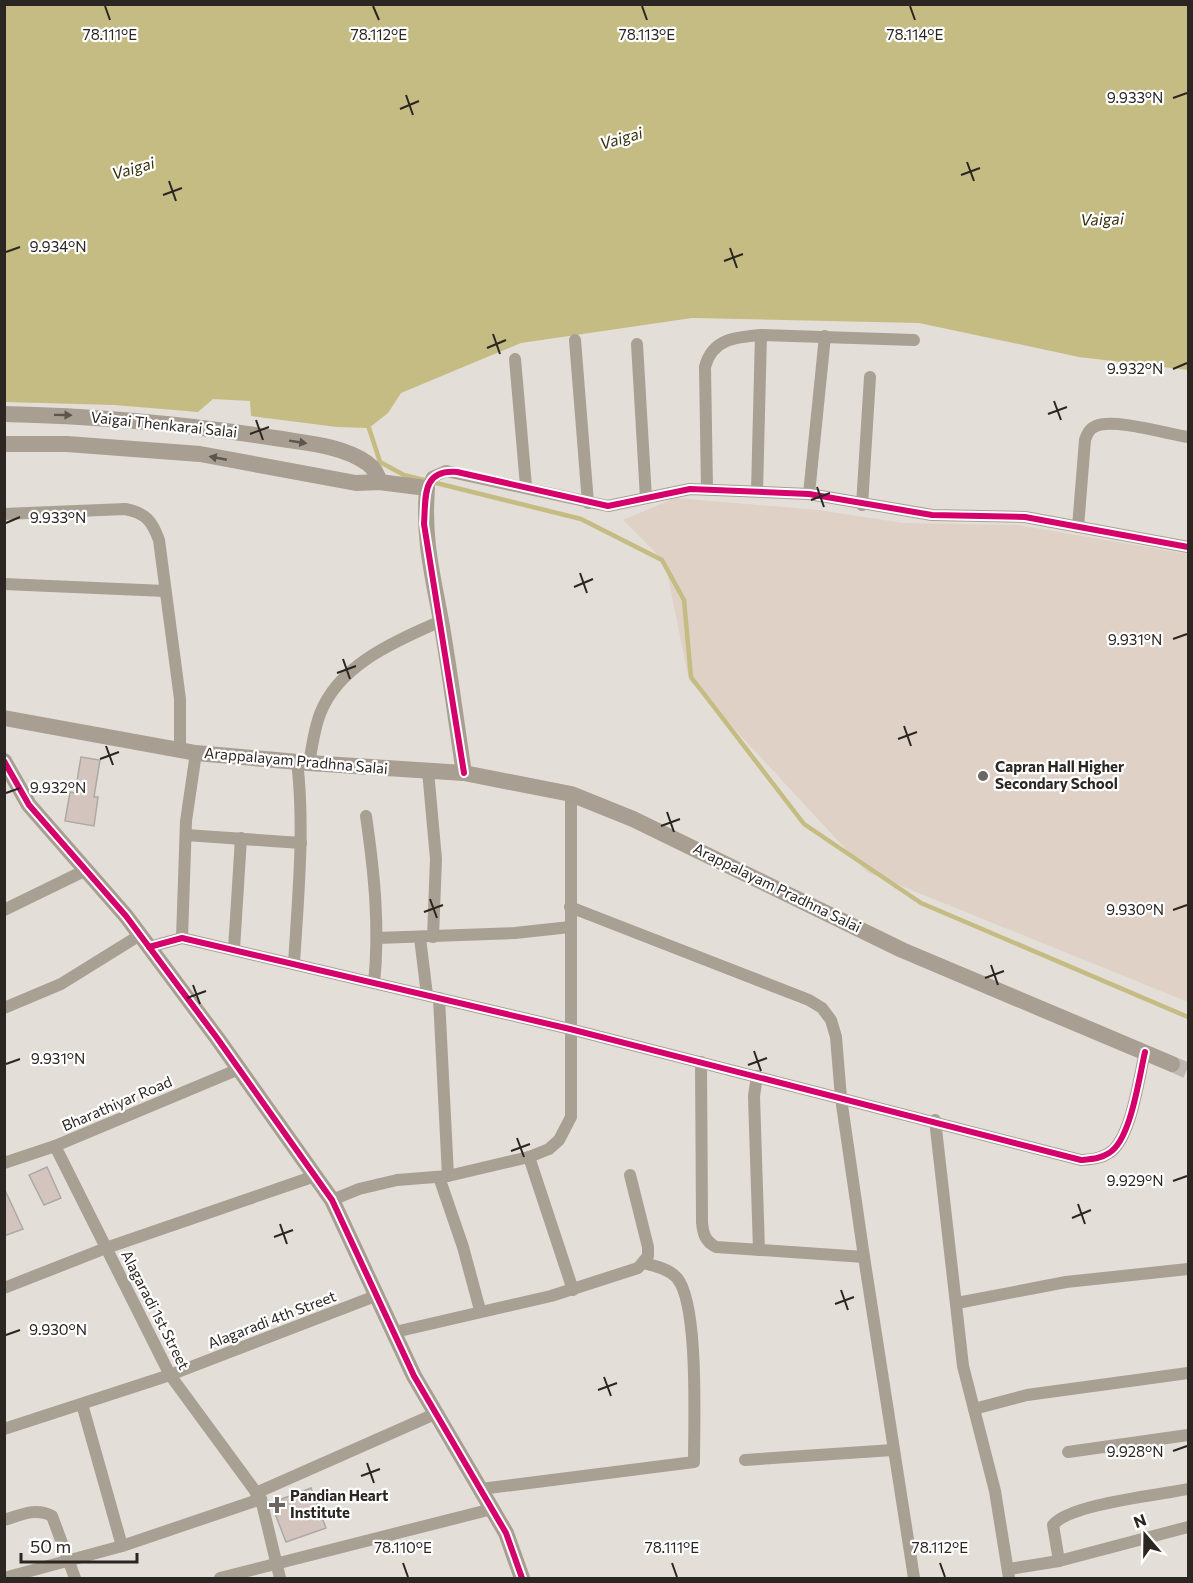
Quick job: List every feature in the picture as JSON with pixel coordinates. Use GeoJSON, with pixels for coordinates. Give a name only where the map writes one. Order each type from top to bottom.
{"type":"FeatureCollection","features":[{"type":"Feature","properties":{"kind":"street"},"geometry":{"type":"LineString","coordinates":[[757,491],[760,335]]}},
{"type":"Feature","properties":{"kind":"street"},"geometry":{"type":"LineString","coordinates":[[707,489],[705,367],[708,353],[721,343],[738,337],[760,335],[914,340]]}},
{"type":"Feature","properties":{"kind":"street"},"geometry":{"type":"LineString","coordinates":[[809,494],[825,336]]}},
{"type":"Feature","properties":{"kind":"street"},"geometry":{"type":"LineString","coordinates":[[575,340],[588,503]]}},
{"type":"Feature","properties":{"kind":"street"},"geometry":{"type":"LineString","coordinates":[[638,344],[646,498]]}},
{"type":"Feature","properties":{"kind":"street"},"geometry":{"type":"LineString","coordinates":[[515,359],[526,486]]}},
{"type":"Feature","properties":{"kind":"street"},"geometry":{"type":"LineString","coordinates":[[862,505],[870,377]]}},
{"type":"Feature","properties":{"kind":"street","name":"Vaigai Thenkarai Salai"},"geometry":{"type":"LineString","coordinates":[[4,414],[74,415],[224,430],[310,444],[344,452],[368,464],[378,474],[379,482]]}},
{"type":"Feature","properties":{"kind":"street"},"geometry":{"type":"LineString","coordinates":[[1078,527],[1084,440],[1095,426],[1111,424],[1188,437]]}},
{"type":"Feature","properties":{"kind":"street","name":"Vaigai Thenkarai Salai"},"geometry":{"type":"LineString","coordinates":[[4,444],[67,444],[200,454],[356,483],[429,484]]}},
{"type":"Feature","properties":{"kind":"street"},"geometry":{"type":"LineString","coordinates":[[464,773],[424,524],[429,484],[446,471],[526,486],[588,503],[623,505],[671,492],[707,489],[809,494],[862,505],[932,515],[1025,517],[1188,547]]}},
{"type":"Feature","properties":{"kind":"street"},"geometry":{"type":"LineString","coordinates":[[4,513],[125,509],[138,511],[147,516],[154,525],[159,540],[188,751],[182,938]]}},
{"type":"Feature","properties":{"kind":"street"},"geometry":{"type":"LineString","coordinates":[[4,584],[165,591]]}},
{"type":"Feature","properties":{"kind":"street"},"geometry":{"type":"LineString","coordinates":[[294,964],[303,762],[320,714],[334,689],[360,664],[394,642],[441,621]]}},
{"type":"Feature","properties":{"kind":"street","name":"Arappalayam Pradhna Salai"},"geometry":{"type":"LineString","coordinates":[[4,717],[188,751],[303,762],[464,773],[571,794],[633,819],[902,950],[1172,1064]]}},
{"type":"Feature","properties":{"kind":"street"},"geometry":{"type":"LineString","coordinates":[[4,761],[29,805],[145,941],[332,1200],[414,1376],[506,1533],[522,1578]]}},
{"type":"Feature","properties":{"kind":"street"},"geometry":{"type":"LineString","coordinates":[[428,771],[436,859],[427,937],[444,1177],[480,1310]]}},
{"type":"Feature","properties":{"kind":"street"},"geometry":{"type":"LineString","coordinates":[[332,1200],[397,1180],[444,1177],[529,1157],[549,1149],[559,1140],[571,1117],[571,794]]}},
{"type":"Feature","properties":{"kind":"street"},"geometry":{"type":"LineString","coordinates":[[366,816],[374,869],[373,907],[377,938],[375,983]]}},
{"type":"Feature","properties":{"kind":"street"},"geometry":{"type":"LineString","coordinates":[[186,835],[301,843]]}},
{"type":"Feature","properties":{"kind":"street"},"geometry":{"type":"LineString","coordinates":[[234,949],[241,838]]}},
{"type":"Feature","properties":{"kind":"street"},"geometry":{"type":"LineString","coordinates":[[4,910],[86,870]]}},
{"type":"Feature","properties":{"kind":"street"},"geometry":{"type":"LineString","coordinates":[[570,907],[809,1000],[822,1008],[831,1020],[836,1037],[841,1098],[914,1578]]}},
{"type":"Feature","properties":{"kind":"street"},"geometry":{"type":"LineString","coordinates":[[377,938],[515,933],[570,927]]}},
{"type":"Feature","properties":{"kind":"street"},"geometry":{"type":"LineString","coordinates":[[4,1008],[62,984],[145,941],[182,938],[570,1029],[935,1120],[1081,1160],[1098,1158],[1110,1153],[1119,1144],[1127,1124],[1144,1052]]}},
{"type":"Feature","properties":{"kind":"street"},"geometry":{"type":"LineString","coordinates":[[701,1062],[702,1222],[705,1238],[716,1247],[864,1257]]}},
{"type":"Feature","properties":{"kind":"street","name":"Bharathiyar Road"},"geometry":{"type":"LineString","coordinates":[[4,1163],[55,1146],[239,1069]]}},
{"type":"Feature","properties":{"kind":"street"},"geometry":{"type":"LineString","coordinates":[[757,1076],[754,1096],[759,1250]]}},
{"type":"Feature","properties":{"kind":"street"},"geometry":{"type":"LineString","coordinates":[[935,1120],[941,1193],[957,1303],[963,1366],[995,1491],[1009,1574],[1188,1527]]}},
{"type":"Feature","properties":{"kind":"street","name":"Alagaradi 1st Street"},"geometry":{"type":"LineString","coordinates":[[55,1146],[170,1375],[258,1496],[280,1578]]}},
{"type":"Feature","properties":{"kind":"street"},"geometry":{"type":"LineString","coordinates":[[529,1157],[573,1290]]}},
{"type":"Feature","properties":{"kind":"street"},"geometry":{"type":"LineString","coordinates":[[395,1332],[480,1310],[573,1290],[638,1268],[648,1256],[648,1247],[630,1175]]}},
{"type":"Feature","properties":{"kind":"street"},"geometry":{"type":"LineString","coordinates":[[4,1288],[106,1248],[315,1176]]}},
{"type":"Feature","properties":{"kind":"street"},"geometry":{"type":"LineString","coordinates":[[481,1489],[694,1462],[693,1377],[688,1307],[684,1288],[676,1276],[661,1267],[644,1263]]}},
{"type":"Feature","properties":{"kind":"street"},"geometry":{"type":"LineString","coordinates":[[957,1303],[1066,1282],[1188,1269]]}},
{"type":"Feature","properties":{"kind":"street","name":"Alagaradi 4th Street"},"geometry":{"type":"LineString","coordinates":[[4,1429],[170,1375],[378,1296]]}},
{"type":"Feature","properties":{"kind":"street"},"geometry":{"type":"LineString","coordinates":[[974,1409],[1027,1395],[1188,1373]]}},
{"type":"Feature","properties":{"kind":"street"},"geometry":{"type":"LineString","coordinates":[[82,1404],[122,1546]]}},
{"type":"Feature","properties":{"kind":"street"},"geometry":{"type":"LineString","coordinates":[[4,1578],[122,1546],[258,1496],[437,1413]]}},
{"type":"Feature","properties":{"kind":"street"},"geometry":{"type":"LineString","coordinates":[[1068,1452],[1188,1436]]}},
{"type":"Feature","properties":{"kind":"street"},"geometry":{"type":"LineString","coordinates":[[745,1460],[893,1450]]}},
{"type":"Feature","properties":{"kind":"street"},"geometry":{"type":"LineString","coordinates":[[1059,1561],[1053,1525],[1064,1516],[1127,1499],[1188,1489]]}},
{"type":"Feature","properties":{"kind":"street"},"geometry":{"type":"LineString","coordinates":[[220,1578],[492,1509]]}},
{"type":"Feature","properties":{"kind":"street"},"geometry":{"type":"LineString","coordinates":[[4,1520],[34,1511],[43,1511],[52,1516],[75,1578]]}},
{"type":"Feature","properties":{"kind":"shaded area","name":"Capran Hall Higher Secondary School"},"geometry":{"type":"Polygon","coordinates":[[[675,498],[818,510],[903,523],[1018,525],[1188,554],[1188,1002],[867,872],[689,680],[665,562],[623,520],[675,498]]]}},
{"type":"Feature","properties":{"kind":"water","name":"Vaigai"},"geometry":{"type":"Polygon","coordinates":[[[5,5],[1188,5],[1188,370],[1079,357],[919,323],[692,318],[521,343],[401,393],[388,413],[369,428],[337,427],[251,416],[250,401],[213,399],[198,412],[114,405],[5,402],[5,5]]]}},
{"type":"Feature","properties":{"kind":"building"},"geometry":{"type":"Polygon","coordinates":[[[81,757],[100,760],[94,797],[98,797],[94,826],[65,821],[70,792],[75,793],[81,757]]]}},
{"type":"Feature","properties":{"kind":"building"},"geometry":{"type":"Polygon","coordinates":[[[47,1167],[61,1198],[44,1205],[29,1175],[47,1167]]]}},
{"type":"Feature","properties":{"kind":"building"},"geometry":{"type":"Polygon","coordinates":[[[4,1188],[23,1229],[4,1236],[4,1188]]]}},
{"type":"Feature","properties":{"kind":"building"},"geometry":{"type":"Polygon","coordinates":[[[311,1488],[326,1528],[286,1542],[271,1503],[311,1488]]]}},
{"type":"Feature","properties":{"kind":"waterway"},"geometry":{"type":"LineString","coordinates":[[369,428],[380,462],[404,475],[581,519],[662,560],[684,600],[691,677],[804,824],[921,903],[1188,1017]]}},
{"type":"Feature","properties":{"kind":"tunnel"},"geometry":{"type":"LineString","coordinates":[[1172,1064],[1188,1071]]}},
{"type":"Feature","properties":{"kind":"cycle path"},"geometry":{"type":"LineString","coordinates":[[464,773],[424,524],[428,487],[431,480],[445,472],[457,472],[608,506],[690,489],[809,494],[932,515],[1025,517],[1188,547]]}},
{"type":"Feature","properties":{"kind":"cycle path"},"geometry":{"type":"LineString","coordinates":[[4,761],[29,805],[126,916],[217,1038],[332,1200],[414,1376],[506,1533],[522,1578]]}},
{"type":"Feature","properties":{"kind":"cycle path"},"geometry":{"type":"LineString","coordinates":[[149,947],[182,938],[570,1029],[1081,1160],[1099,1158],[1117,1146],[1133,1107],[1145,1052]]}},
{"type":"Feature","properties":{"kind":"place","name":"Capran Hall Higher Secondary School"},"geometry":{"type":"Point","coordinates":[983,776]}},
{"type":"Feature","properties":{"kind":"place","name":"Pandian Heart Institute"},"geometry":{"type":"Point","coordinates":[277,1505]}}]}
